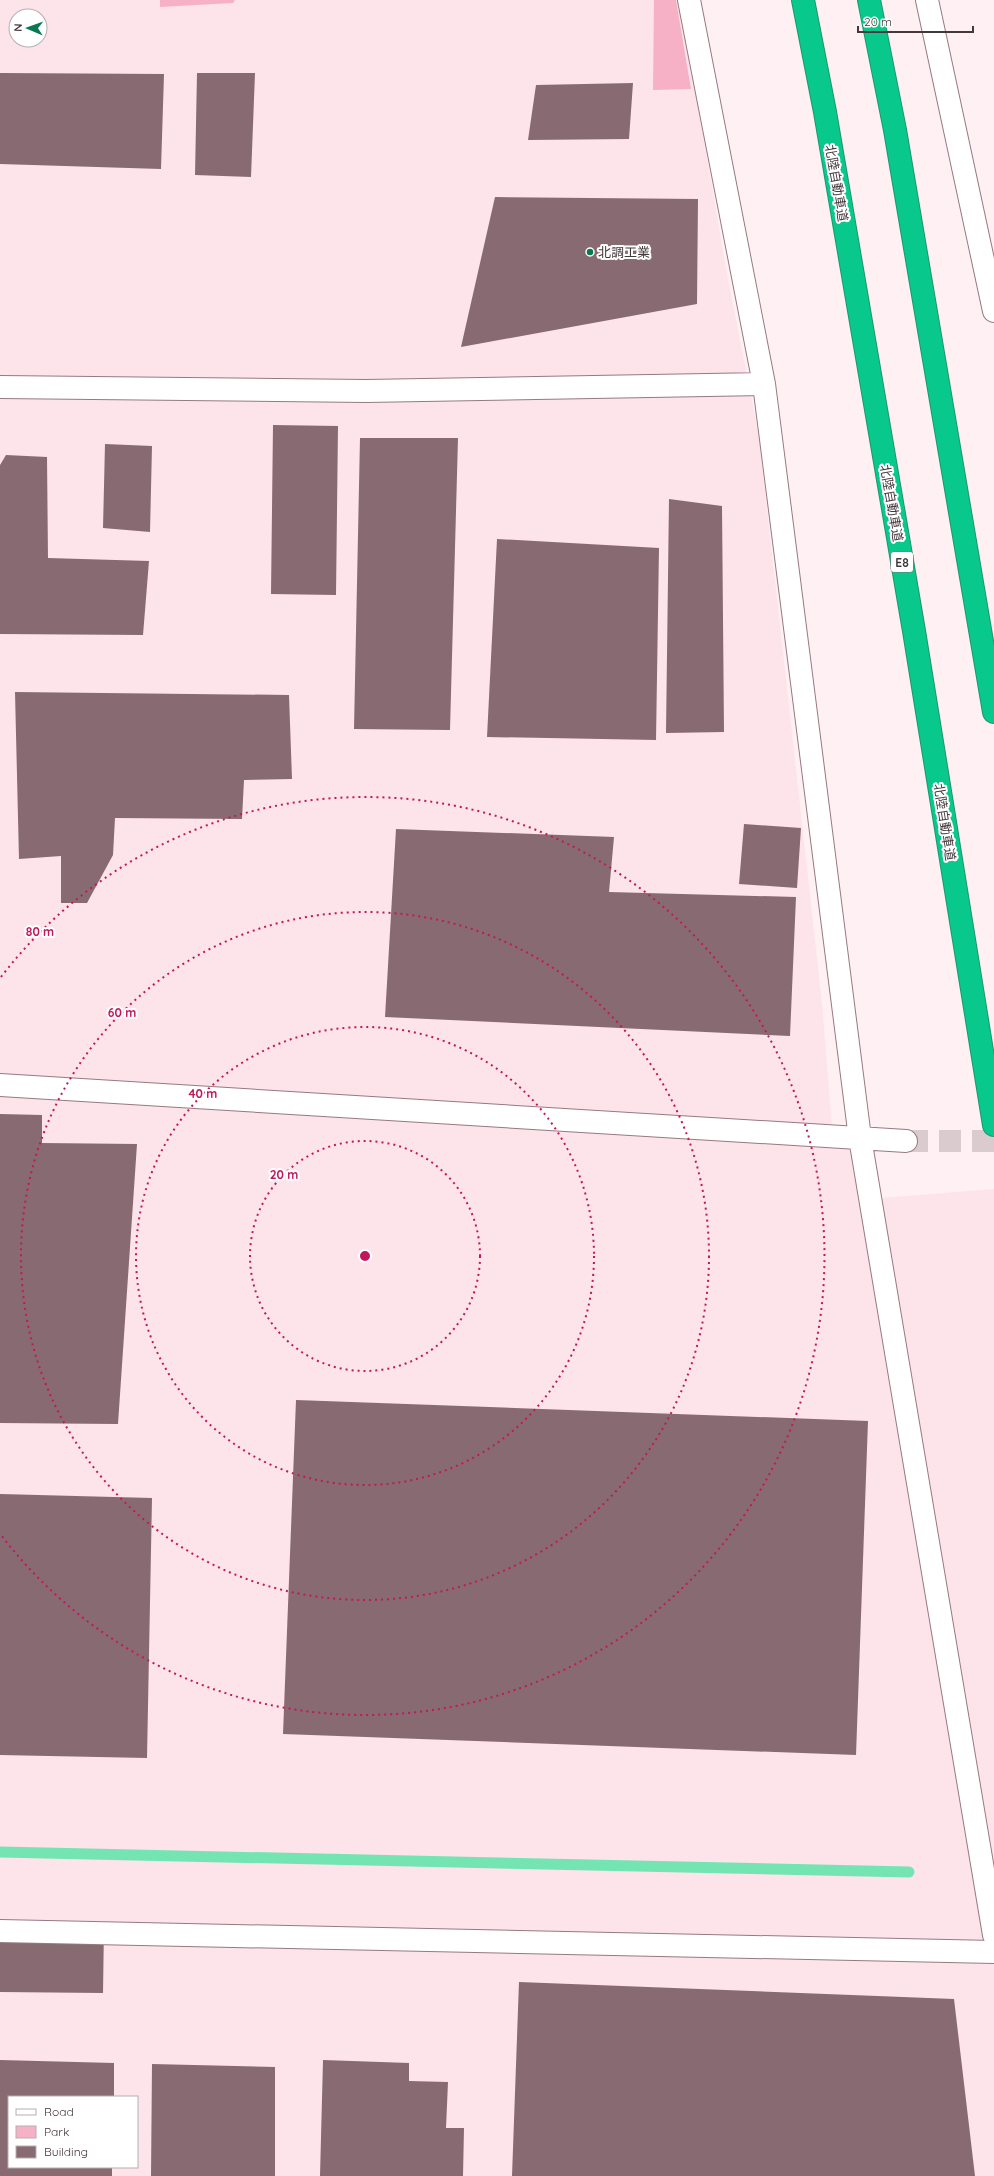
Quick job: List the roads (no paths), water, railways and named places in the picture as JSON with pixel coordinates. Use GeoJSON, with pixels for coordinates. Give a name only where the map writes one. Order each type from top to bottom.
{"type":"FeatureCollection","features":[{"type":"Feature","properties":{"kind":"highway","name":"北陸自動車道"},"geometry":{"type":"LineString","coordinates":[[803,0],[825,112],[913,623],[994,1125]]}},
{"type":"Feature","properties":{"kind":"highway"},"geometry":{"type":"LineString","coordinates":[[869,0],[895,130],[994,712]]}},
{"type":"Feature","properties":{"kind":"street"},"geometry":{"type":"LineString","coordinates":[[689,0],[764,384],[860,1138],[994,1935]]}},
{"type":"Feature","properties":{"kind":"street"},"geometry":{"type":"LineString","coordinates":[[927,0],[994,311]]}},
{"type":"Feature","properties":{"kind":"street"},"geometry":{"type":"LineString","coordinates":[[0,387],[366,391],[764,384]]}},
{"type":"Feature","properties":{"kind":"street"},"geometry":{"type":"LineString","coordinates":[[0,1085],[906,1141]]}},
{"type":"Feature","properties":{"kind":"street"},"geometry":{"type":"LineString","coordinates":[[0,1931],[994,1952]]}},
{"type":"Feature","properties":{"kind":"waterway"},"geometry":{"type":"LineString","coordinates":[[0,1852],[909,1872]]}},
{"type":"Feature","properties":{"kind":"tunnel"},"geometry":{"type":"LineString","coordinates":[[906,1141],[994,1141]]}},
{"type":"Feature","properties":{"kind":"place","name":"北調工業"},"geometry":{"type":"Point","coordinates":[590,252]}}]}
